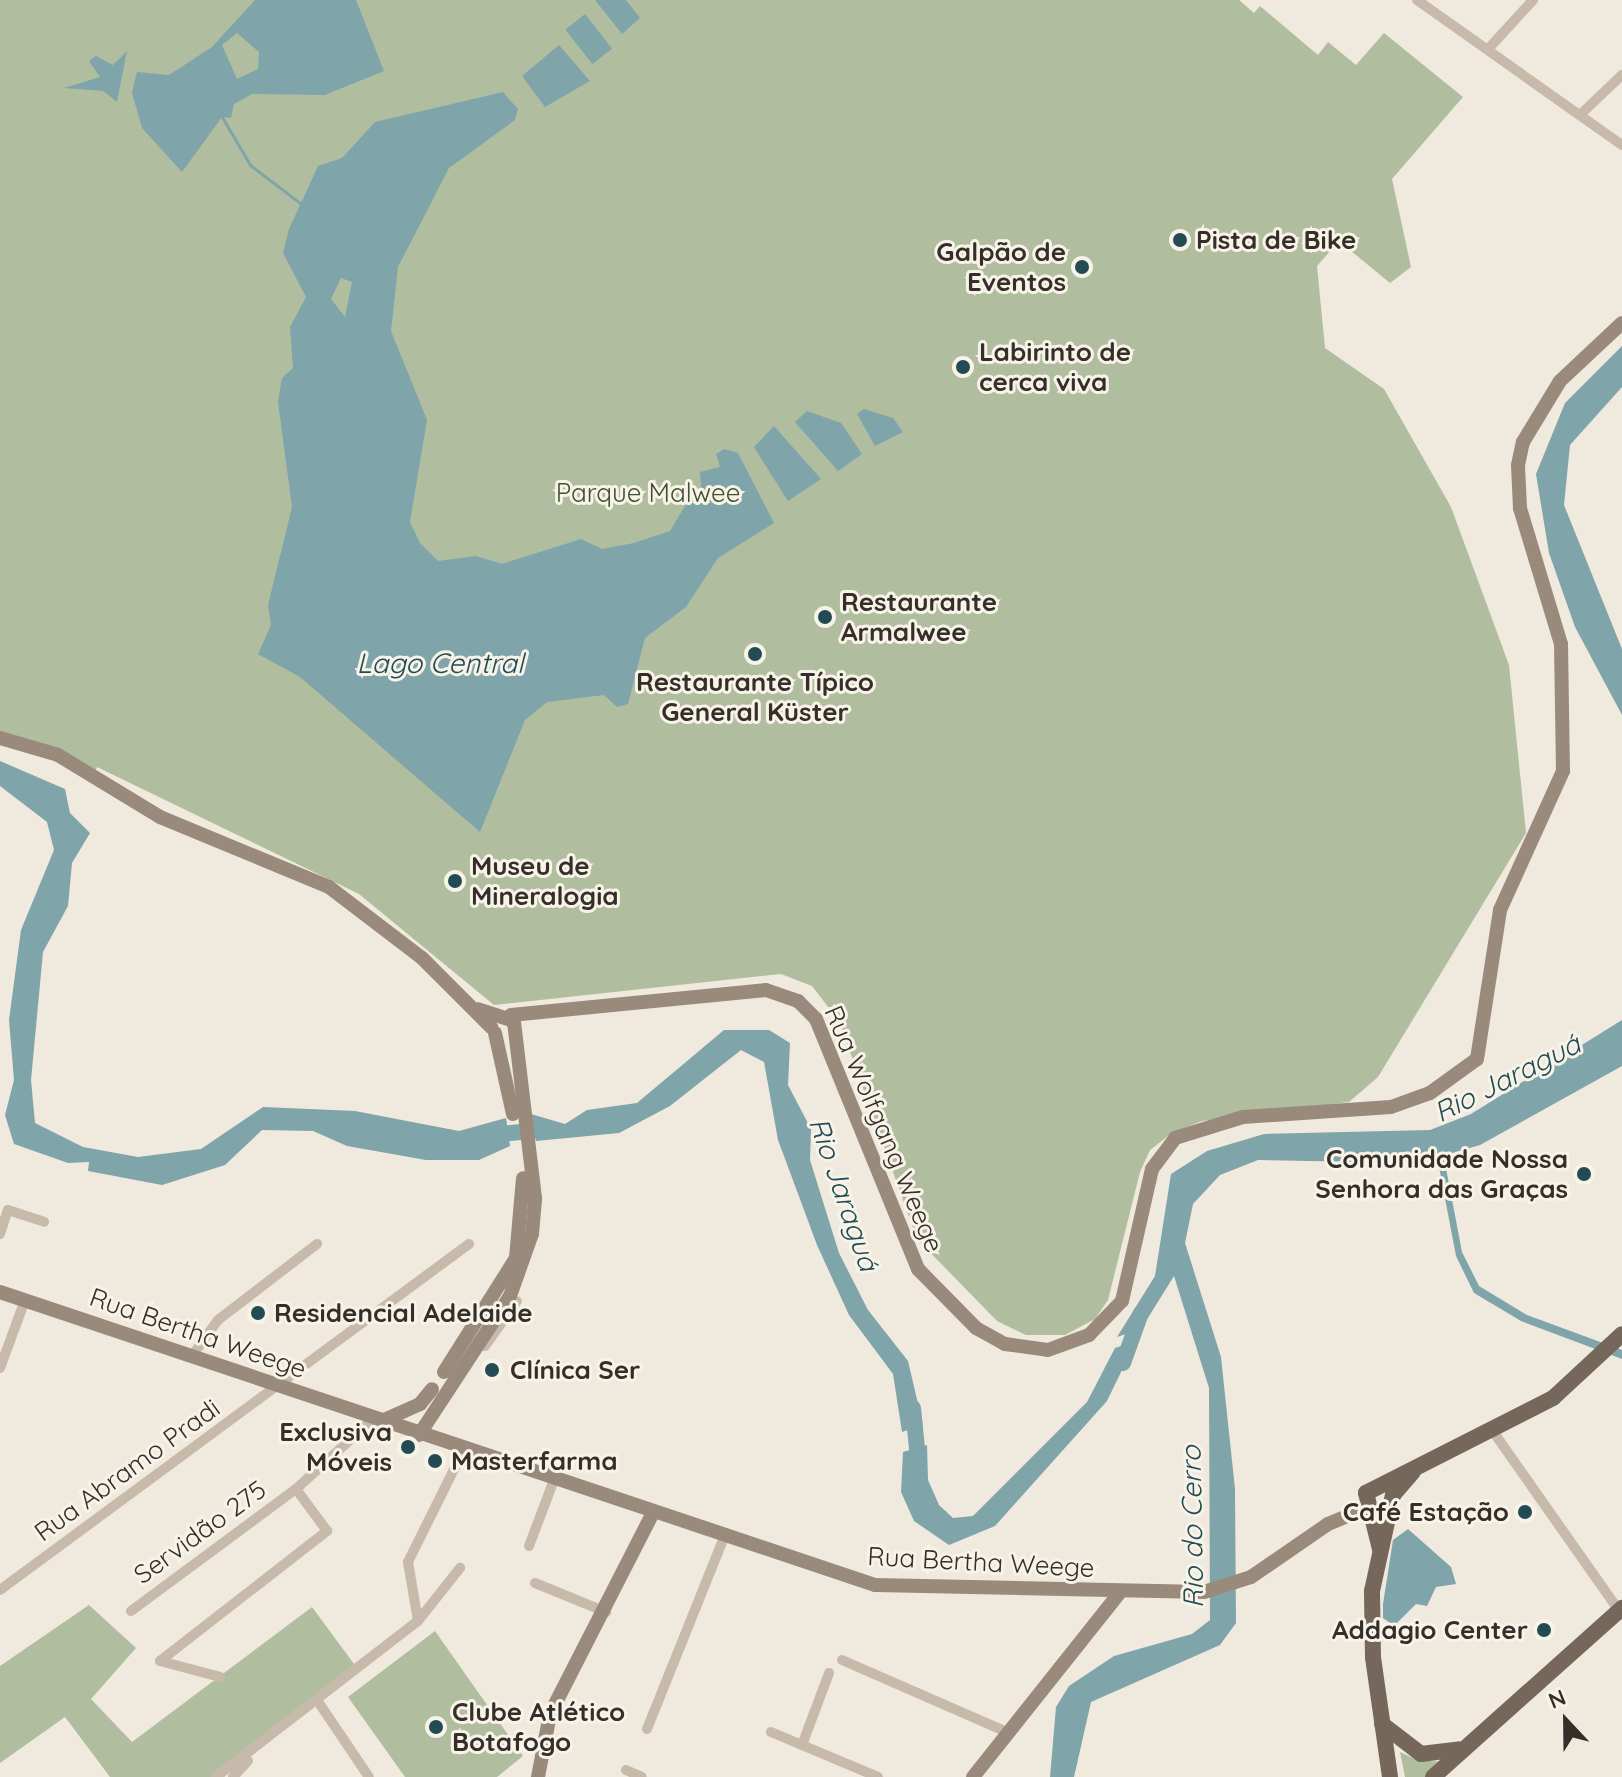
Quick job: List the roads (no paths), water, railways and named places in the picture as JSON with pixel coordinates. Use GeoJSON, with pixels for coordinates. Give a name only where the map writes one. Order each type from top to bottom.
{"type":"FeatureCollection","features":[{"type":"Feature","properties":{"kind":"main road","name":"Rua Wolfgang Weege"},"geometry":{"type":"LineString","coordinates":[[478,1009],[511,1020],[766,990],[798,1001],[816,1019],[918,1269],[976,1328],[1005,1344],[1064,1346],[1089,1335],[1122,1301],[1152,1169],[1175,1138],[1243,1117],[1391,1107],[1430,1093],[1477,1059],[1500,910],[1563,771],[1561,644],[1520,508],[1518,465],[1523,442],[1560,381],[1622,323]]}},
{"type":"Feature","properties":{"kind":"main road"},"geometry":{"type":"LineString","coordinates":[[0,738],[58,755],[160,817],[329,887],[478,1009],[493,1030],[515,1095]]}},
{"type":"Feature","properties":{"kind":"main road"},"geometry":{"type":"LineString","coordinates":[[493,1030],[506,1035],[511,1020]]}},
{"type":"Feature","properties":{"kind":"main road"},"geometry":{"type":"LineString","coordinates":[[419,1435],[425,1415],[519,1277],[534,1217],[515,1095],[511,1020]]}},
{"type":"Feature","properties":{"kind":"main road","name":"Rua Bertha Weege"},"geometry":{"type":"LineString","coordinates":[[0,1292],[377,1420],[403,1422],[419,1435],[875,1585],[1193,1593],[1251,1577],[1368,1497]]}},
{"type":"Feature","properties":{"kind":"main road"},"geometry":{"type":"LineString","coordinates":[[1380,1549],[1368,1497],[1427,1461],[1553,1398],[1620,1336]]}},
{"type":"Feature","properties":{"kind":"main road"},"geometry":{"type":"LineString","coordinates":[[403,1422],[425,1415]]}},
{"type":"Feature","properties":{"kind":"main road"},"geometry":{"type":"LineString","coordinates":[[425,1415],[443,1442]]}},
{"type":"Feature","properties":{"kind":"main road"},"geometry":{"type":"LineString","coordinates":[[1390,1777],[1371,1623],[1380,1549],[1395,1489],[1427,1461]]}},
{"type":"Feature","properties":{"kind":"main road"},"geometry":{"type":"LineString","coordinates":[[538,1776],[550,1714],[606,1612],[653,1513]]}},
{"type":"Feature","properties":{"kind":"main road"},"geometry":{"type":"LineString","coordinates":[[1088,1591],[1104,1615]]}},
{"type":"Feature","properties":{"kind":"main road"},"geometry":{"type":"LineString","coordinates":[[973,1777],[1120,1592]]}},
{"type":"Feature","properties":{"kind":"main road"},"geometry":{"type":"LineString","coordinates":[[1433,1777],[1621,1612]]}},
{"type":"Feature","properties":{"kind":"main road"},"geometry":{"type":"LineString","coordinates":[[1382,1729],[1421,1754],[1467,1745]]}},
{"type":"Feature","properties":{"kind":"main road"},"geometry":{"type":"LineString","coordinates":[[1382,1729],[1399,1777]]}},
{"type":"Feature","properties":{"kind":"street"},"geometry":{"type":"LineString","coordinates":[[1417,0],[1490,47],[1622,145]]}},
{"type":"Feature","properties":{"kind":"street"},"geometry":{"type":"LineString","coordinates":[[1490,47],[1533,0]]}},
{"type":"Feature","properties":{"kind":"street"},"geometry":{"type":"LineString","coordinates":[[1581,114],[1622,75]]}},
{"type":"Feature","properties":{"kind":"street"},"geometry":{"type":"LineString","coordinates":[[0,1234],[8,1210],[44,1222]]}},
{"type":"Feature","properties":{"kind":"street"},"geometry":{"type":"LineString","coordinates":[[192,1356],[218,1320],[317,1244]]}},
{"type":"Feature","properties":{"kind":"street","name":"Rua Abramo Pradi"},"geometry":{"type":"LineString","coordinates":[[0,1590],[469,1244]]}},
{"type":"Feature","properties":{"kind":"street"},"geometry":{"type":"LineString","coordinates":[[0,1368],[25,1300]]}},
{"type":"Feature","properties":{"kind":"street"},"geometry":{"type":"LineString","coordinates":[[425,1415],[517,1301]]}},
{"type":"Feature","properties":{"kind":"street","name":"Servidão 275"},"geometry":{"type":"LineString","coordinates":[[131,1611],[296,1489],[377,1420]]}},
{"type":"Feature","properties":{"kind":"street"},"geometry":{"type":"LineString","coordinates":[[1492,1430],[1621,1612]]}},
{"type":"Feature","properties":{"kind":"street"},"geometry":{"type":"LineString","coordinates":[[418,1621],[408,1562],[464,1449]]}},
{"type":"Feature","properties":{"kind":"street"},"geometry":{"type":"LineString","coordinates":[[529,1546],[554,1480]]}},
{"type":"Feature","properties":{"kind":"street"},"geometry":{"type":"LineString","coordinates":[[220,1677],[160,1661],[327,1531],[296,1489]]}},
{"type":"Feature","properties":{"kind":"street"},"geometry":{"type":"LineString","coordinates":[[647,1729],[724,1537]]}},
{"type":"Feature","properties":{"kind":"street"},"geometry":{"type":"LineString","coordinates":[[216,1777],[319,1703],[418,1621],[460,1568]]}},
{"type":"Feature","properties":{"kind":"street"},"geometry":{"type":"LineString","coordinates":[[535,1583],[606,1612]]}},
{"type":"Feature","properties":{"kind":"street"},"geometry":{"type":"LineString","coordinates":[[842,1660],[1009,1733]]}},
{"type":"Feature","properties":{"kind":"street"},"geometry":{"type":"LineString","coordinates":[[802,1745],[829,1673]]}},
{"type":"Feature","properties":{"kind":"street"},"geometry":{"type":"LineString","coordinates":[[319,1703],[369,1777]]}},
{"type":"Feature","properties":{"kind":"street"},"geometry":{"type":"LineString","coordinates":[[771,1732],[878,1777]]}},
{"type":"Feature","properties":{"kind":"street"},"geometry":{"type":"LineString","coordinates":[[233,1777],[261,1745]]}},
{"type":"Feature","properties":{"kind":"street"},"geometry":{"type":"LineString","coordinates":[[626,1770],[642,1777]]}},
{"type":"Feature","properties":{"kind":"water"},"geometry":{"type":"Polygon","coordinates":[[[255,0],[356,0],[384,71],[325,95],[252,94],[234,104],[231,118],[222,117],[182,172],[142,128],[132,93],[137,72],[169,75],[212,47],[255,0]],[[237,33],[222,45],[237,79],[258,69],[259,52],[237,33]]]}},
{"type":"Feature","properties":{"kind":"water"},"geometry":{"type":"Polygon","coordinates":[[[595,0],[626,0],[640,18],[622,34],[595,0]]]}},
{"type":"Feature","properties":{"kind":"water"},"geometry":{"type":"Polygon","coordinates":[[[585,14],[612,49],[592,64],[565,29],[585,14]]]}},
{"type":"Feature","properties":{"kind":"water"},"geometry":{"type":"Polygon","coordinates":[[[559,45],[590,81],[545,107],[522,76],[559,45]]]}},
{"type":"Feature","properties":{"kind":"water"},"geometry":{"type":"Polygon","coordinates":[[[127,51],[117,102],[103,91],[64,88],[100,77],[89,61],[96,56],[113,65],[127,51]]]}},
{"type":"Feature","properties":{"kind":"water","name":"Lago Central"},"geometry":{"type":"Polygon","coordinates":[[[503,92],[518,109],[515,120],[449,168],[398,267],[391,331],[427,420],[410,522],[420,543],[438,561],[476,556],[502,564],[581,539],[602,549],[634,543],[670,531],[685,506],[702,499],[700,472],[720,467],[716,454],[724,449],[738,453],[774,523],[718,558],[686,607],[645,638],[628,704],[617,707],[604,695],[547,702],[525,720],[480,832],[300,677],[258,654],[271,625],[268,605],[292,507],[278,402],[282,378],[293,368],[290,327],[306,297],[283,253],[289,229],[318,166],[342,158],[375,122],[503,92]],[[341,278],[331,299],[345,317],[352,282],[341,278]]]}},
{"type":"Feature","properties":{"kind":"water"},"geometry":{"type":"Polygon","coordinates":[[[1622,346],[1622,387],[1570,445],[1564,505],[1622,649],[1622,715],[1575,627],[1549,553],[1536,474],[1565,403],[1622,346]]]}},
{"type":"Feature","properties":{"kind":"water"},"geometry":{"type":"Polygon","coordinates":[[[864,409],[893,418],[903,432],[875,446],[857,414],[864,409]]]}},
{"type":"Feature","properties":{"kind":"water"},"geometry":{"type":"Polygon","coordinates":[[[807,411],[841,423],[862,454],[838,471],[795,422],[807,411]]]}},
{"type":"Feature","properties":{"kind":"water"},"geometry":{"type":"Polygon","coordinates":[[[774,426],[821,479],[788,501],[754,447],[774,426]]]}},
{"type":"Feature","properties":{"kind":"water"},"geometry":{"type":"Polygon","coordinates":[[[0,761],[65,789],[70,813],[90,833],[72,863],[68,906],[43,952],[31,1080],[35,1123],[83,1147],[138,1157],[201,1149],[263,1107],[355,1111],[459,1131],[506,1118],[510,1146],[479,1160],[426,1160],[347,1146],[313,1131],[262,1130],[225,1165],[162,1185],[88,1171],[89,1162],[68,1163],[14,1144],[5,1115],[14,1080],[9,1020],[21,930],[54,850],[47,822],[0,786],[0,761]]]}},
{"type":"Feature","properties":{"kind":"water"},"geometry":{"type":"Polygon","coordinates":[[[1622,1020],[1622,1066],[1480,1145],[1446,1155],[1445,1163],[1462,1252],[1479,1286],[1527,1315],[1622,1350],[1622,1359],[1521,1321],[1474,1293],[1456,1256],[1437,1156],[1412,1163],[1258,1160],[1220,1175],[1193,1204],[1185,1243],[1221,1357],[1235,1489],[1236,1623],[1220,1645],[1091,1702],[1074,1777],[1050,1777],[1056,1707],[1069,1686],[1114,1656],[1192,1634],[1210,1620],[1209,1388],[1174,1276],[1141,1329],[1117,1337],[1155,1276],[1171,1174],[1207,1151],[1264,1134],[1430,1130],[1471,1114],[1622,1020]]]}},
{"type":"Feature","properties":{"kind":"water"},"geometry":{"type":"Polygon","coordinates":[[[724,1030],[769,1030],[790,1043],[788,1085],[811,1129],[810,1160],[839,1253],[868,1310],[908,1361],[923,1425],[902,1432],[893,1374],[849,1315],[817,1245],[778,1140],[764,1062],[741,1050],[670,1106],[619,1133],[536,1141],[531,1114],[565,1124],[587,1110],[637,1103],[724,1030]]]}},
{"type":"Feature","properties":{"kind":"water"},"geometry":{"type":"Polygon","coordinates":[[[1136,1341],[1107,1401],[995,1526],[949,1545],[914,1521],[901,1492],[903,1452],[927,1445],[928,1480],[939,1505],[953,1518],[973,1516],[1087,1402],[1115,1348],[1136,1341]]]}},
{"type":"Feature","properties":{"kind":"water"},"geometry":{"type":"Polygon","coordinates":[[[1408,1529],[1451,1567],[1456,1584],[1436,1587],[1427,1606],[1416,1604],[1394,1626],[1383,1618],[1383,1604],[1393,1540],[1408,1529]]]}},
{"type":"Feature","properties":{"kind":"waterway"},"geometry":{"type":"LineString","coordinates":[[222,117],[250,165],[300,203]]}},
{"type":"Feature","properties":{"kind":"waterway","name":"Rio Jaraguá"},"geometry":{"type":"LineString","coordinates":[[490,1135],[542,1130]]}},
{"type":"Feature","properties":{"kind":"waterway","name":"Rio Jaraguá"},"geometry":{"type":"LineString","coordinates":[[1123,1363],[1141,1313]]}},
{"type":"Feature","properties":{"kind":"waterway","name":"Rio Jaraguá"},"geometry":{"type":"LineString","coordinates":[[913,1408],[919,1469]]}},
{"type":"Feature","properties":{"kind":"place","name":"Pista de Bike"},"geometry":{"type":"Point","coordinates":[1180,240]}},
{"type":"Feature","properties":{"kind":"place","name":"Galpão de Eventos"},"geometry":{"type":"Point","coordinates":[1082,267]}},
{"type":"Feature","properties":{"kind":"place","name":"Labirinto de cerca viva"},"geometry":{"type":"Point","coordinates":[963,367]}},
{"type":"Feature","properties":{"kind":"place","name":"Restaurante Armalwee"},"geometry":{"type":"Point","coordinates":[825,617]}},
{"type":"Feature","properties":{"kind":"place","name":"Restaurante Típico General Küster"},"geometry":{"type":"Point","coordinates":[755,654]}},
{"type":"Feature","properties":{"kind":"place","name":"Museu de Mineralogia"},"geometry":{"type":"Point","coordinates":[455,881]}},
{"type":"Feature","properties":{"kind":"place","name":"Comunidade Nossa Senhora das Graças"},"geometry":{"type":"Point","coordinates":[1584,1174]}},
{"type":"Feature","properties":{"kind":"place","name":"Residencial Adelaide"},"geometry":{"type":"Point","coordinates":[258,1313]}},
{"type":"Feature","properties":{"kind":"place","name":"Clínica Ser"},"geometry":{"type":"Point","coordinates":[492,1370]}},
{"type":"Feature","properties":{"kind":"place","name":"Exclusiva Móveis"},"geometry":{"type":"Point","coordinates":[408,1447]}},
{"type":"Feature","properties":{"kind":"place","name":"Masterfarma"},"geometry":{"type":"Point","coordinates":[435,1461]}},
{"type":"Feature","properties":{"kind":"place","name":"Café Estação"},"geometry":{"type":"Point","coordinates":[1525,1512]}},
{"type":"Feature","properties":{"kind":"place","name":"Addagio Center"},"geometry":{"type":"Point","coordinates":[1544,1630]}},
{"type":"Feature","properties":{"kind":"place","name":"Clube Atlético Botafogo"},"geometry":{"type":"Point","coordinates":[436,1727]}},
{"type":"Feature","properties":{"kind":"park label","name":"Parque Malwee"},"geometry":{"type":"Point","coordinates":[648,493]}},
{"type":"Feature","properties":{"kind":"water label","name":"Rio do Cerro"},"geometry":{"type":"Point","coordinates":[1192,1527]}}]}
